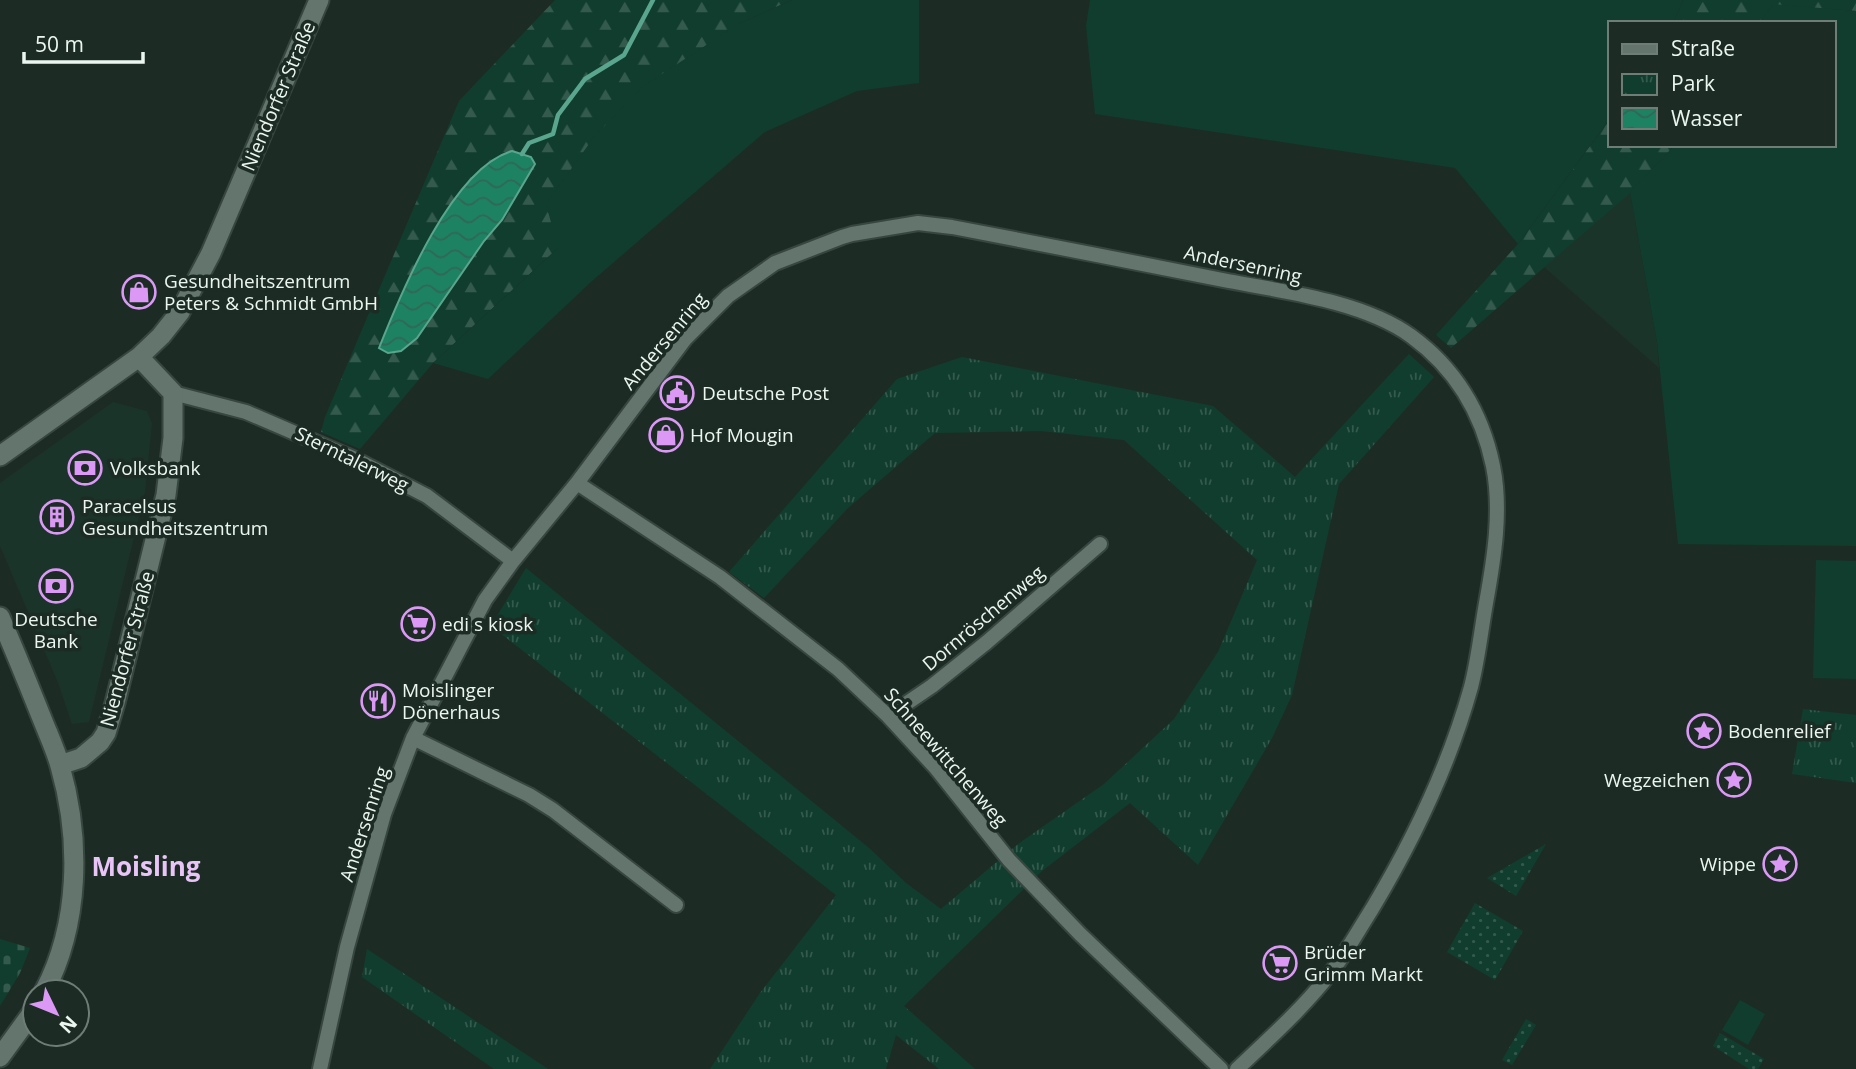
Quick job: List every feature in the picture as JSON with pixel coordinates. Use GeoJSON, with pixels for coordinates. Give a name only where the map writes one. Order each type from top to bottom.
{"type":"FeatureCollection","features":[{"type":"Feature","properties":{"kind":"main road","name":"Niendorfer Straße"},"geometry":{"type":"LineString","coordinates":[[139,357],[161,336],[180,312],[211,253],[319,0]]}},
{"type":"Feature","properties":{"kind":"main road"},"geometry":{"type":"LineString","coordinates":[[0,456],[139,357],[173,393]]}},
{"type":"Feature","properties":{"kind":"main road","name":"Niendorfer Straße"},"geometry":{"type":"LineString","coordinates":[[60,765],[81,758],[100,742],[106,733],[166,495],[173,438],[173,393]]}},
{"type":"Feature","properties":{"kind":"main road"},"geometry":{"type":"LineString","coordinates":[[0,617],[60,765],[69,803],[73,836],[73,880],[65,936],[49,978]]}},
{"type":"Feature","properties":{"kind":"main road"},"geometry":{"type":"LineString","coordinates":[[0,1056],[21,1028]]}},
{"type":"Feature","properties":{"kind":"street","name":"Andersenring"},"geometry":{"type":"LineString","coordinates":[[320,1069],[347,947],[384,814],[413,738],[485,600],[685,339],[728,296],[775,263],[852,234],[918,223],[1000,236],[1318,300],[1373,315],[1403,331],[1455,377],[1469,399],[1484,433],[1494,469],[1497,517],[1493,559],[1472,686],[1434,794],[1398,866],[1330,974],[1279,1030],[1237,1069]]}},
{"type":"Feature","properties":{"kind":"street","name":"Sterntalerweg"},"geometry":{"type":"LineString","coordinates":[[173,393],[246,412],[353,458],[428,496],[513,561]]}},
{"type":"Feature","properties":{"kind":"street","name":"Schneewittchenweg"},"geometry":{"type":"LineString","coordinates":[[577,483],[758,604],[838,669],[888,716],[934,767],[1009,860],[1080,934],[1221,1069]]}},
{"type":"Feature","properties":{"kind":"street","name":"Dornröschenweg"},"geometry":{"type":"LineString","coordinates":[[888,716],[982,647],[1100,544]]}},
{"type":"Feature","properties":{"kind":"street"},"geometry":{"type":"LineString","coordinates":[[413,738],[529,794],[676,905]]}},
{"type":"Feature","properties":{"kind":"shaded area"},"geometry":{"type":"Polygon","coordinates":[[[1630,192],[1657,342],[1659,368],[1544,267],[1630,192]]]}},
{"type":"Feature","properties":{"kind":"shaded area"},"geometry":{"type":"Polygon","coordinates":[[[113,402],[147,411],[152,424],[145,492],[89,722],[72,724],[59,685],[0,546],[0,483],[113,402]]]}},
{"type":"Feature","properties":{"kind":"green space"},"geometry":{"type":"Polygon","coordinates":[[[555,0],[792,0],[740,23],[558,248],[433,363],[360,449],[321,432],[459,101],[555,0]]]}},
{"type":"Feature","properties":{"kind":"green space"},"geometry":{"type":"Polygon","coordinates":[[[792,0],[919,0],[919,83],[857,91],[765,132],[592,281],[488,379],[433,363],[558,248],[546,204],[594,137],[642,87],[740,23],[792,0]]]}},
{"type":"Feature","properties":{"kind":"green space"},"geometry":{"type":"Polygon","coordinates":[[[1090,0],[1683,0],[1674,21],[1608,21],[1608,121],[1518,244],[1455,168],[1095,114],[1086,26],[1090,0]]]}},
{"type":"Feature","properties":{"kind":"green space"},"geometry":{"type":"Polygon","coordinates":[[[1683,0],[1856,0],[1856,11],[1773,5],[1762,21],[1674,21],[1683,0]]]}},
{"type":"Feature","properties":{"kind":"green space"},"geometry":{"type":"Polygon","coordinates":[[[1773,4],[1856,11],[1856,546],[1678,544],[1657,342],[1630,192],[1673,147],[1835,147],[1835,21],[1761,21],[1773,4]]]}},
{"type":"Feature","properties":{"kind":"green space"},"geometry":{"type":"Polygon","coordinates":[[[1608,121],[1608,147],[1673,147],[1630,193],[1451,348],[1436,335],[1518,244],[1608,121]]]}},
{"type":"Feature","properties":{"kind":"green space"},"geometry":{"type":"Polygon","coordinates":[[[1409,354],[1434,377],[1339,484],[1292,695],[1272,738],[1198,865],[1130,803],[1042,871],[904,1006],[975,1069],[939,1069],[896,1035],[886,1069],[710,1069],[760,993],[836,895],[491,626],[526,568],[869,848],[906,883],[941,909],[1018,844],[1104,784],[1174,719],[1218,652],[1257,560],[1124,440],[1041,431],[935,433],[848,508],[764,598],[729,572],[897,379],[962,357],[1213,406],[1295,477],[1409,354]]]}},
{"type":"Feature","properties":{"kind":"green space"},"geometry":{"type":"Polygon","coordinates":[[[1816,560],[1856,561],[1856,679],[1813,678],[1816,560]]]}},
{"type":"Feature","properties":{"kind":"green space"},"geometry":{"type":"Polygon","coordinates":[[[1803,709],[1856,715],[1856,783],[1792,774],[1803,709]]]}},
{"type":"Feature","properties":{"kind":"green space"},"geometry":{"type":"Polygon","coordinates":[[[1546,844],[1516,896],[1487,878],[1546,844]]]}},
{"type":"Feature","properties":{"kind":"green space"},"geometry":{"type":"Polygon","coordinates":[[[1475,903],[1523,931],[1495,980],[1447,952],[1475,903]]]}},
{"type":"Feature","properties":{"kind":"green space"},"geometry":{"type":"Polygon","coordinates":[[[0,939],[30,948],[20,973],[0,1006],[0,939]]]}},
{"type":"Feature","properties":{"kind":"green space"},"geometry":{"type":"Polygon","coordinates":[[[367,949],[548,1069],[494,1069],[362,977],[367,949]]]}},
{"type":"Feature","properties":{"kind":"green space"},"geometry":{"type":"Polygon","coordinates":[[[1740,1000],[1765,1014],[1748,1045],[1722,1030],[1740,1000]]]}},
{"type":"Feature","properties":{"kind":"green space"},"geometry":{"type":"Polygon","coordinates":[[[1526,1019],[1536,1025],[1512,1065],[1502,1060],[1526,1019]]]}},
{"type":"Feature","properties":{"kind":"green space"},"geometry":{"type":"Polygon","coordinates":[[[1720,1033],[1764,1059],[1758,1069],[1749,1069],[1713,1046],[1720,1033]]]}},
{"type":"Feature","properties":{"kind":"water"},"geometry":{"type":"Polygon","coordinates":[[[512,151],[531,157],[535,164],[502,220],[484,241],[417,338],[401,351],[388,353],[379,348],[415,266],[449,206],[469,181],[490,162],[512,151]]]}},
{"type":"Feature","properties":{"kind":"waterway"},"geometry":{"type":"LineString","coordinates":[[522,154],[529,143],[553,134],[558,115],[585,79],[624,55],[653,0]]}},
{"type":"Feature","properties":{"kind":"place","name":"Gesundheitszentrum Peters & Schmidt GmbH"},"geometry":{"type":"Point","coordinates":[139,292]}},
{"type":"Feature","properties":{"kind":"place","name":"Deutsche Post"},"geometry":{"type":"Point","coordinates":[677,393]}},
{"type":"Feature","properties":{"kind":"place","name":"Hof Mougin"},"geometry":{"type":"Point","coordinates":[666,435]}},
{"type":"Feature","properties":{"kind":"place","name":"Volksbank"},"geometry":{"type":"Point","coordinates":[85,468]}},
{"type":"Feature","properties":{"kind":"place","name":"Paracelsus Gesundheitszentrum"},"geometry":{"type":"Point","coordinates":[57,517]}},
{"type":"Feature","properties":{"kind":"place","name":"Deutsche Bank"},"geometry":{"type":"Point","coordinates":[56,586]}},
{"type":"Feature","properties":{"kind":"place","name":"edi s kiosk"},"geometry":{"type":"Point","coordinates":[418,624]}},
{"type":"Feature","properties":{"kind":"place","name":"Moislinger Dönerhaus"},"geometry":{"type":"Point","coordinates":[378,701]}},
{"type":"Feature","properties":{"kind":"place","name":"Bodenrelief"},"geometry":{"type":"Point","coordinates":[1704,731]}},
{"type":"Feature","properties":{"kind":"place","name":"Wegzeichen"},"geometry":{"type":"Point","coordinates":[1734,780]}},
{"type":"Feature","properties":{"kind":"place","name":"Wippe"},"geometry":{"type":"Point","coordinates":[1780,864]}},
{"type":"Feature","properties":{"kind":"place","name":"Brüder Grimm Markt"},"geometry":{"type":"Point","coordinates":[1280,963]}},
{"type":"Feature","properties":{"kind":"district","name":"Moisling"},"geometry":{"type":"Point","coordinates":[146,866]}}]}
